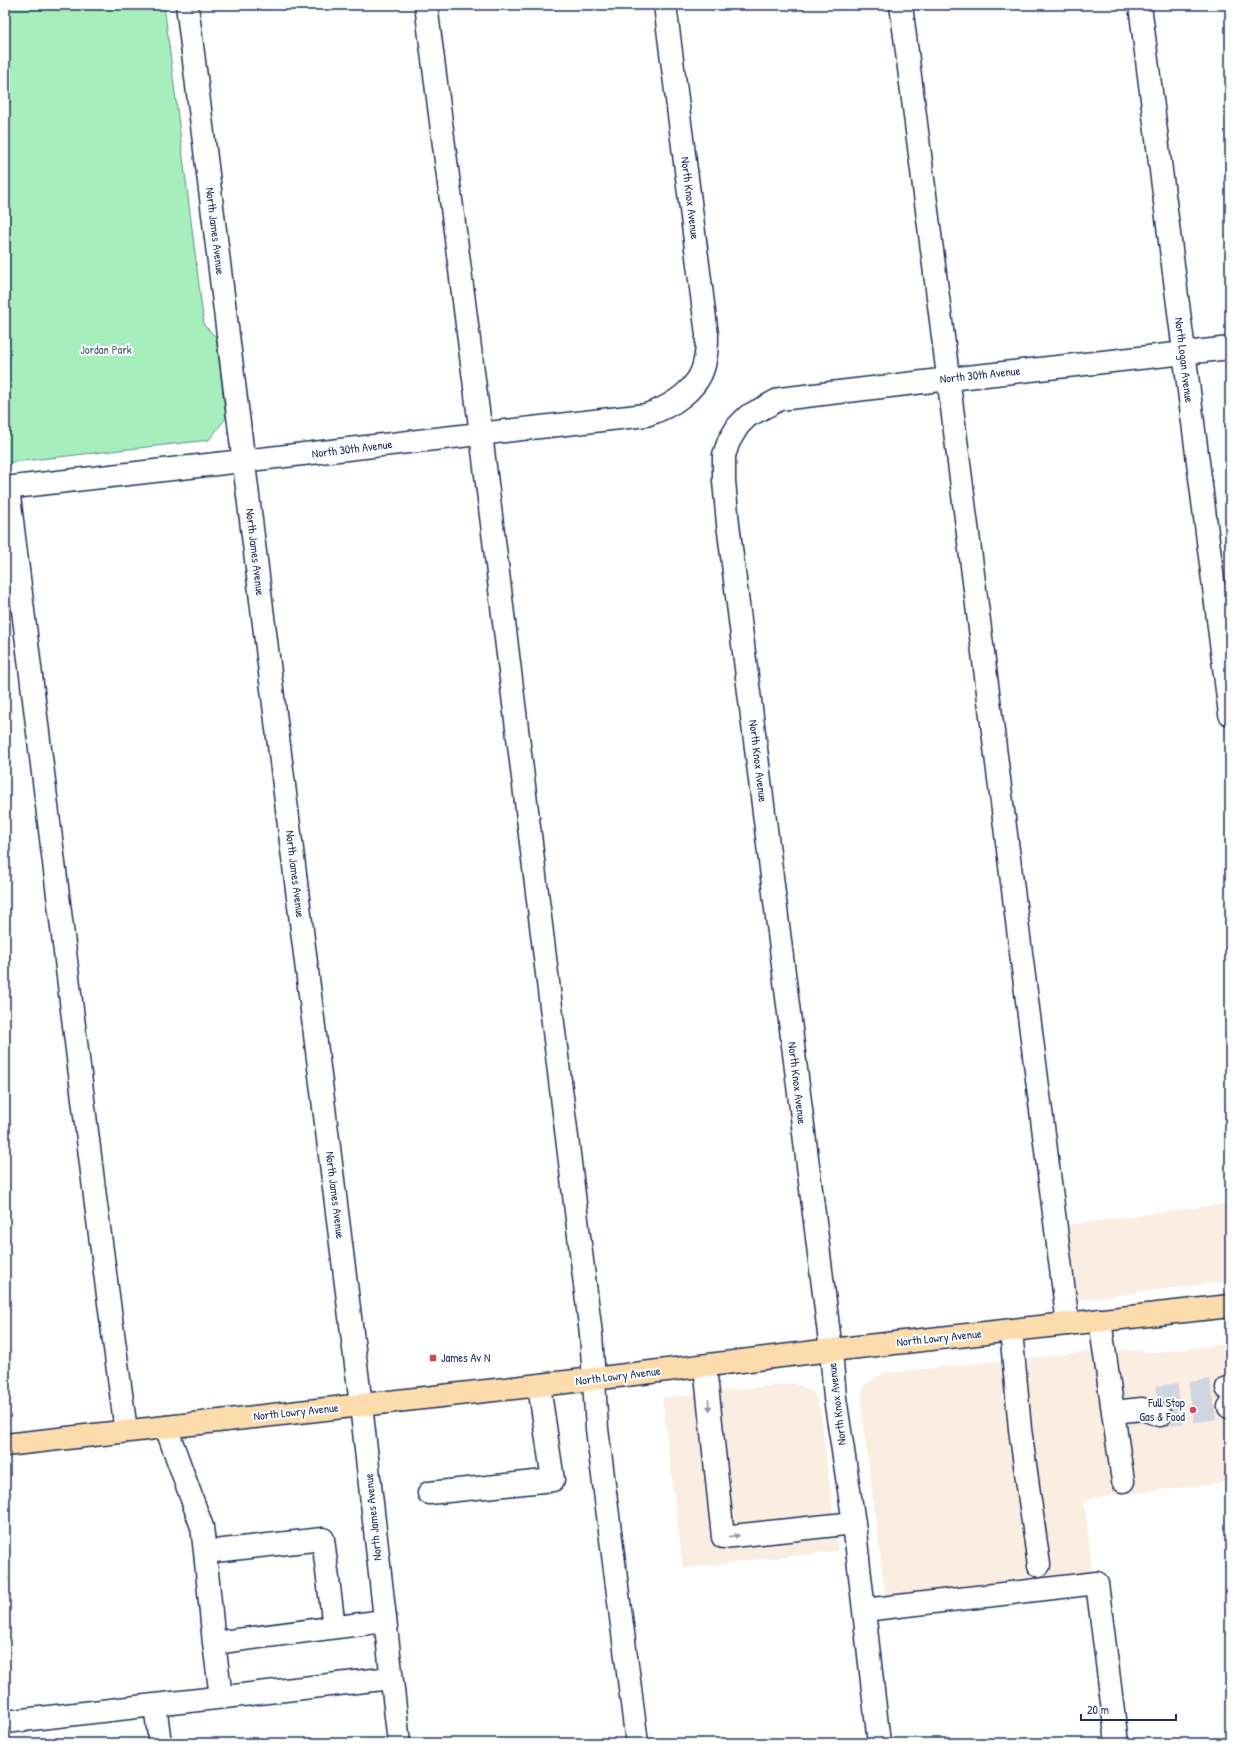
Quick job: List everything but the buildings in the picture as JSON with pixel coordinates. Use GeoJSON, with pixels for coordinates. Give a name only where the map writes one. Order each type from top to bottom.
{"type":"FeatureCollection","features":[{"type":"Feature","properties":{"kind":"main road","name":"North Lowry Avenue"},"geometry":{"type":"LineString","coordinates":[[5,1445],[593,1380],[831,1350],[1230,1306]]}},
{"type":"Feature","properties":{"kind":"street","name":"North James Avenue"},"geometry":{"type":"LineString","coordinates":[[187,5],[361,1405],[390,1678],[399,1743]]}},
{"type":"Feature","properties":{"kind":"street"},"geometry":{"type":"LineString","coordinates":[[426,5],[481,434],[591,1334],[596,1429],[637,1743]]}},
{"type":"Feature","properties":{"kind":"street","name":"North Knox Avenue"},"geometry":{"type":"LineString","coordinates":[[665,5],[707,335],[705,361],[702,372],[691,388]]}},
{"type":"Feature","properties":{"kind":"street"},"geometry":{"type":"LineString","coordinates":[[901,5],[1068,1324]]}},
{"type":"Feature","properties":{"kind":"street","name":"North Logan Avenue"},"geometry":{"type":"LineString","coordinates":[[1140,5],[1230,714]]}},
{"type":"Feature","properties":{"kind":"street","name":"North 30th Avenue"},"geometry":{"type":"LineString","coordinates":[[738,426],[752,413],[780,399],[949,378],[1230,348]]}},
{"type":"Feature","properties":{"kind":"street","name":"North 30th Avenue"},"geometry":{"type":"LineString","coordinates":[[6,488],[646,415],[667,407],[678,400],[691,388]]}},
{"type":"Feature","properties":{"kind":"street","name":"North Knox Avenue"},"geometry":{"type":"LineString","coordinates":[[738,426],[729,441],[724,455],[724,481],[831,1350],[835,1398],[854,1523],[879,1743]]}},
{"type":"Feature","properties":{"kind":"street"},"geometry":{"type":"LineString","coordinates":[[6,488],[96,1205],[126,1431]]}},
{"type":"Feature","properties":{"kind":"street"},"geometry":{"type":"LineString","coordinates":[[1100,1320],[1122,1481]]}},
{"type":"Feature","properties":{"kind":"street"},"geometry":{"type":"LineString","coordinates":[[1011,1330],[1020,1429],[1039,1565]]}},
{"type":"Feature","properties":{"kind":"street"},"geometry":{"type":"LineString","coordinates":[[705,1366],[723,1537],[854,1523]]}},
{"type":"Feature","properties":{"kind":"street"},"geometry":{"type":"LineString","coordinates":[[429,1493],[553,1480],[540,1386]]}},
{"type":"Feature","properties":{"kind":"street"},"geometry":{"type":"LineString","coordinates":[[1113,1412],[1153,1407]]}},
{"type":"Feature","properties":{"kind":"street"},"geometry":{"type":"LineString","coordinates":[[166,1426],[202,1527],[221,1697]]}},
{"type":"Feature","properties":{"kind":"street"},"geometry":{"type":"LineString","coordinates":[[205,1552],[323,1539],[334,1627]]}},
{"type":"Feature","properties":{"kind":"street"},"geometry":{"type":"LineString","coordinates":[[864,1610],[1097,1583],[1117,1743]]}},
{"type":"Feature","properties":{"kind":"street"},"geometry":{"type":"LineString","coordinates":[[214,1643],[384,1621]]}},
{"type":"Feature","properties":{"kind":"street"},"geometry":{"type":"LineString","coordinates":[[5,1722],[390,1678]]}},
{"type":"Feature","properties":{"kind":"street"},"geometry":{"type":"LineString","coordinates":[[156,1705],[160,1743]]}},
{"type":"Feature","properties":{"kind":"shaded area"},"geometry":{"type":"Polygon","coordinates":[[[1230,1203],[1230,1281],[1076,1300],[1065,1225],[1230,1203]]]}},
{"type":"Feature","properties":{"kind":"shaded area"},"geometry":{"type":"Polygon","coordinates":[[[1230,1344],[1230,1482],[1084,1499],[1093,1575],[886,1601],[861,1406],[864,1385],[884,1373],[1116,1349],[1155,1352],[1230,1344]]]}},
{"type":"Feature","properties":{"kind":"shaded area"},"geometry":{"type":"Polygon","coordinates":[[[793,1383],[813,1392],[820,1408],[838,1551],[683,1568],[662,1398],[793,1383]]]}},
{"type":"Feature","properties":{"kind":"green space","name":"Jordan Park"},"geometry":{"type":"Polygon","coordinates":[[[5,5],[164,5],[204,325],[216,337],[226,418],[209,440],[5,463],[5,5]]]}},
{"type":"Feature","properties":{"kind":"tunnel"},"geometry":{"type":"LineString","coordinates":[[1157,1397],[1227,1388]]}},
{"type":"Feature","properties":{"kind":"tunnel"},"geometry":{"type":"LineString","coordinates":[[1160,1415],[1229,1407]]}},
{"type":"Feature","properties":{"kind":"place","name":"James Av N"},"geometry":{"type":"Point","coordinates":[433,1358]}},
{"type":"Feature","properties":{"kind":"place","name":"Full Stop Gas & Food"},"geometry":{"type":"Point","coordinates":[1193,1410]}}]}
